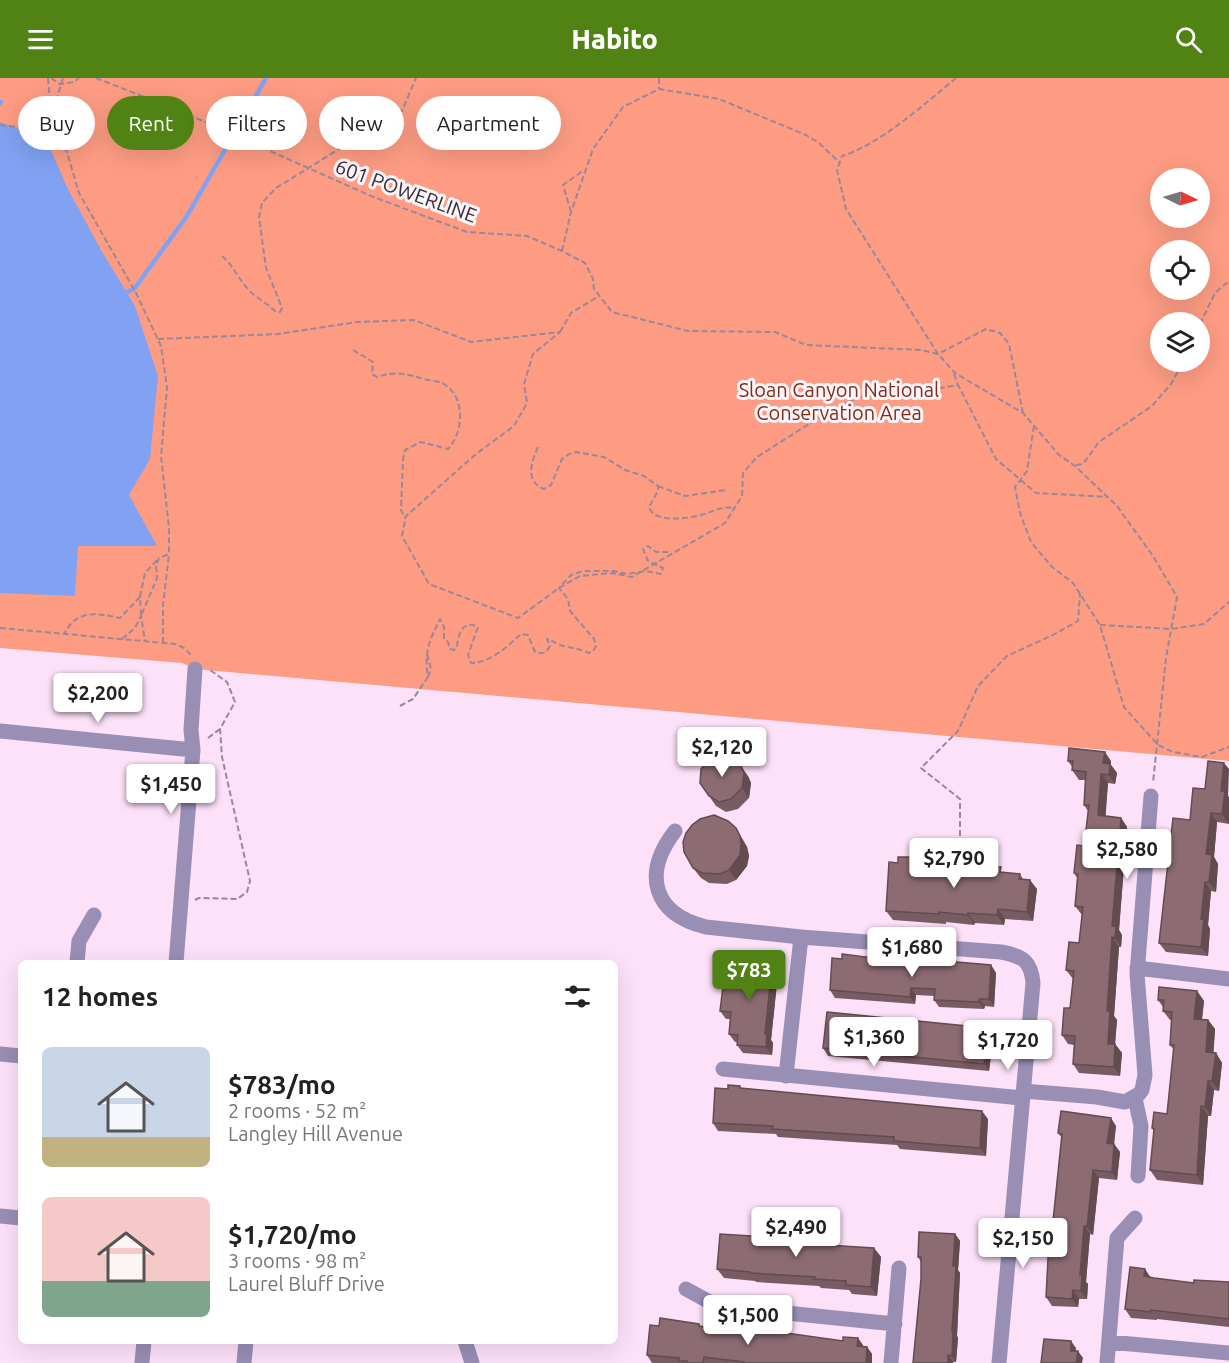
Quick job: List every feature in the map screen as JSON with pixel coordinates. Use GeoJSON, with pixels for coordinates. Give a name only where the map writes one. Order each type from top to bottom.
{"type":"FeatureCollection","features":[{"type":"Feature","properties":{"kind":"street"},"geometry":{"type":"LineString","coordinates":[[176,960],[193,750],[191,730],[195,669]]}},
{"type":"Feature","properties":{"kind":"street"},"geometry":{"type":"LineString","coordinates":[[0,731],[193,750]]}},
{"type":"Feature","properties":{"kind":"street"},"geometry":{"type":"LineString","coordinates":[[723,1069],[1023,1095],[1097,1097],[1120,1102],[1135,1098],[1142,1090],[1145,1075],[1137,999],[1137,968],[1151,796]]}},
{"type":"Feature","properties":{"kind":"street"},"geometry":{"type":"LineString","coordinates":[[675,831],[666,843],[656,873],[658,891],[665,906],[691,924],[801,937],[1001,952],[1021,958],[1029,964],[1033,983],[999,1363]]}},
{"type":"Feature","properties":{"kind":"street"},"geometry":{"type":"LineString","coordinates":[[77,960],[79,941],[94,915]]}},
{"type":"Feature","properties":{"kind":"street"},"geometry":{"type":"LineString","coordinates":[[786,1076],[801,937]]}},
{"type":"Feature","properties":{"kind":"street"},"geometry":{"type":"LineString","coordinates":[[1137,968],[1229,979]]}},
{"type":"Feature","properties":{"kind":"street"},"geometry":{"type":"LineString","coordinates":[[0,1054],[18,1056]]}},
{"type":"Feature","properties":{"kind":"street"},"geometry":{"type":"LineString","coordinates":[[1135,1098],[1141,1126],[1138,1176]]}},
{"type":"Feature","properties":{"kind":"street"},"geometry":{"type":"LineString","coordinates":[[0,1216],[18,1218]]}},
{"type":"Feature","properties":{"kind":"street"},"geometry":{"type":"LineString","coordinates":[[1107,1363],[1118,1238],[1135,1218]]}},
{"type":"Feature","properties":{"kind":"street"},"geometry":{"type":"LineString","coordinates":[[891,1363],[899,1268]]}},
{"type":"Feature","properties":{"kind":"street"},"geometry":{"type":"LineString","coordinates":[[686,1289],[717,1306],[895,1324]]}},
{"type":"Feature","properties":{"kind":"street"},"geometry":{"type":"LineString","coordinates":[[1108,1342],[1229,1353]]}},
{"type":"Feature","properties":{"kind":"street"},"geometry":{"type":"LineString","coordinates":[[142,1363],[144,1344]]}},
{"type":"Feature","properties":{"kind":"street"},"geometry":{"type":"LineString","coordinates":[[244,1363],[246,1344]]}},
{"type":"Feature","properties":{"kind":"street"},"geometry":{"type":"LineString","coordinates":[[466,1344],[472,1363]]}},
{"type":"Feature","properties":{"kind":"path"},"geometry":{"type":"LineString","coordinates":[[50,78],[60,84],[74,82],[79,78]]}},
{"type":"Feature","properties":{"kind":"path"},"geometry":{"type":"LineString","coordinates":[[50,78],[50,96]]}},
{"type":"Feature","properties":{"kind":"path"},"geometry":{"type":"LineString","coordinates":[[58,96],[63,78]]}},
{"type":"Feature","properties":{"kind":"path","name":"601 POWERLINE"},"geometry":{"type":"LineString","coordinates":[[96,78],[185,113],[371,196],[467,232],[527,236],[562,251],[585,263],[593,279],[594,289],[612,312],[688,331],[775,332],[806,345],[921,350],[938,354]]}},
{"type":"Feature","properties":{"kind":"path"},"geometry":{"type":"LineString","coordinates":[[222,256],[232,264],[251,293],[275,311],[280,312],[282,308],[280,301],[266,268],[259,217],[262,203],[276,188],[344,146],[385,126],[402,111],[416,78]]}},
{"type":"Feature","properties":{"kind":"path"},"geometry":{"type":"LineString","coordinates":[[659,78],[659,89]]}},
{"type":"Feature","properties":{"kind":"path"},"geometry":{"type":"LineString","coordinates":[[956,78],[900,123],[854,153],[842,156],[837,170],[846,209],[938,354],[954,372],[1023,413],[1059,455],[1075,466],[1117,506],[1153,556],[1177,597],[1171,629],[1151,796]]}},
{"type":"Feature","properties":{"kind":"path"},"geometry":{"type":"LineString","coordinates":[[562,251],[571,212],[593,149],[624,107],[659,89],[719,99],[806,135],[819,143],[840,162]]}},
{"type":"Feature","properties":{"kind":"path"},"geometry":{"type":"LineString","coordinates":[[0,124],[38,129],[53,136],[68,153]]}},
{"type":"Feature","properties":{"kind":"path"},"geometry":{"type":"LineString","coordinates":[[67,150],[79,193],[136,293],[161,346],[167,387],[161,456],[171,549],[163,605],[163,643]]}},
{"type":"Feature","properties":{"kind":"path"},"geometry":{"type":"LineString","coordinates":[[571,212],[563,185],[586,169]]}},
{"type":"Feature","properties":{"kind":"path"},"geometry":{"type":"LineString","coordinates":[[1206,312],[1215,292],[1229,281]]}},
{"type":"Feature","properties":{"kind":"path"},"geometry":{"type":"LineString","coordinates":[[405,518],[476,454],[514,426],[527,403],[524,384],[533,354],[560,332],[571,313],[599,296]]}},
{"type":"Feature","properties":{"kind":"path"},"geometry":{"type":"LineString","coordinates":[[158,339],[278,334],[357,322],[414,320],[471,342],[560,332]]}},
{"type":"Feature","properties":{"kind":"path"},"geometry":{"type":"LineString","coordinates":[[938,354],[986,329],[1000,333],[1009,344],[1023,413]]}},
{"type":"Feature","properties":{"kind":"path"},"geometry":{"type":"LineString","coordinates":[[353,350],[373,362],[372,374],[377,376],[390,372],[408,374],[441,383],[453,393],[460,406],[457,440],[448,448],[421,442],[405,450],[401,510],[405,518],[402,536],[429,584],[518,618],[580,576],[612,573],[632,577],[725,523],[742,496],[743,473],[757,457],[831,410],[859,397],[897,396],[958,385]]}},
{"type":"Feature","properties":{"kind":"path"},"geometry":{"type":"LineString","coordinates":[[954,372],[958,385],[996,459],[1036,493],[1108,497]]}},
{"type":"Feature","properties":{"kind":"path"},"geometry":{"type":"LineString","coordinates":[[1075,466],[1083,464],[1099,442],[1152,406],[1171,384],[1178,372]]}},
{"type":"Feature","properties":{"kind":"path"},"geometry":{"type":"LineString","coordinates":[[1034,426],[1028,471],[1015,487],[1020,513],[1031,542],[1052,567],[1073,583],[1100,625],[1124,707],[1158,745],[1173,752],[1202,757],[1229,747]]}},
{"type":"Feature","properties":{"kind":"path"},"geometry":{"type":"LineString","coordinates":[[537,447],[531,471],[532,480],[538,487],[544,489],[551,485],[562,459],[576,452],[604,457],[625,470],[644,476],[658,486],[685,496],[726,490]]}},
{"type":"Feature","properties":{"kind":"path"},"geometry":{"type":"LineString","coordinates":[[658,486],[649,510],[660,518],[702,515],[712,509],[734,508]]}},
{"type":"Feature","properties":{"kind":"path"},"geometry":{"type":"LineString","coordinates":[[638,572],[657,574],[663,572],[663,568],[646,559],[643,549],[645,547],[648,546],[656,552],[673,552]]}},
{"type":"Feature","properties":{"kind":"path"},"geometry":{"type":"LineString","coordinates":[[145,642],[140,597],[145,573],[159,558],[169,554]]}},
{"type":"Feature","properties":{"kind":"path"},"geometry":{"type":"LineString","coordinates":[[122,639],[135,628],[141,616],[157,578],[156,566],[159,558]]}},
{"type":"Feature","properties":{"kind":"path"},"geometry":{"type":"LineString","coordinates":[[400,706],[412,699],[428,677],[426,649],[440,619],[444,627],[444,639],[454,650],[457,647],[457,635],[466,625],[472,624],[478,627],[468,655],[471,663],[477,663],[498,653],[521,634],[528,635],[536,652],[547,651],[550,646],[547,639],[590,653],[593,651],[596,646],[594,639],[570,611],[568,599],[560,588]]}},
{"type":"Feature","properties":{"kind":"path"},"geometry":{"type":"LineString","coordinates":[[960,854],[960,800],[921,768],[958,731],[978,686],[1007,656],[1078,621],[1080,594]]}},
{"type":"Feature","properties":{"kind":"path"},"geometry":{"type":"LineString","coordinates":[[64,634],[70,622],[92,613],[120,618],[140,597]]}},
{"type":"Feature","properties":{"kind":"path"},"geometry":{"type":"LineString","coordinates":[[1100,625],[1171,629],[1204,624],[1229,602]]}},
{"type":"Feature","properties":{"kind":"path"},"geometry":{"type":"LineString","coordinates":[[0,628],[163,643],[184,648],[192,656],[195,669],[211,670],[227,682],[235,702],[220,729],[222,757],[250,881],[247,892],[237,899],[199,898],[195,901],[195,907]]}},
{"type":"Feature","properties":{"kind":"green space","name":"Sloan Canyon National Conservation Area"},"geometry":{"type":"Polygon","coordinates":[[[0,78],[1229,78],[1229,761],[195,669],[182,663],[0,648],[0,78]]]}},
{"type":"Feature","properties":{"kind":"water"},"geometry":{"type":"Polygon","coordinates":[[[0,122],[18,129],[18,150],[51,150],[67,187],[135,306],[158,376],[150,459],[129,495],[157,546],[78,546],[75,596],[0,593],[0,122]]]}},
{"type":"Feature","properties":{"kind":"building"},"geometry":{"type":"Polygon","coordinates":[[[1069,748],[1105,752],[1103,763],[1110,764],[1109,775],[1101,774],[1098,815],[1121,818],[1112,926],[1116,926],[1115,938],[1112,937],[1107,1011],[1110,1011],[1108,1044],[1115,1044],[1114,1067],[1073,1064],[1075,1036],[1062,1035],[1064,1008],[1070,1008],[1074,971],[1066,970],[1069,942],[1079,943],[1083,907],[1075,906],[1078,874],[1074,873],[1077,845],[1084,846],[1089,805],[1084,805],[1086,772],[1072,770],[1073,761],[1068,761],[1069,748]]]}},
{"type":"Feature","properties":{"kind":"building"},"geometry":{"type":"Polygon","coordinates":[[[731,757],[741,766],[744,773],[742,788],[731,799],[719,802],[709,796],[700,783],[701,769],[710,758],[731,757]]]}},
{"type":"Feature","properties":{"kind":"building"},"geometry":{"type":"Polygon","coordinates":[[[1208,761],[1224,763],[1221,791],[1225,791],[1222,814],[1211,813],[1206,854],[1212,855],[1209,882],[1205,882],[1201,947],[1159,943],[1173,818],[1190,820],[1193,788],[1205,789],[1208,761]]]}},
{"type":"Feature","properties":{"kind":"building"},"geometry":{"type":"Polygon","coordinates":[[[714,815],[728,821],[736,828],[740,836],[740,855],[729,870],[720,874],[702,873],[693,868],[684,852],[683,842],[692,825],[700,819],[714,815]]]}},
{"type":"Feature","properties":{"kind":"building"},"geometry":{"type":"Polygon","coordinates":[[[898,857],[914,857],[913,863],[977,869],[977,866],[1001,867],[1000,872],[1020,874],[1019,879],[1030,880],[1027,912],[998,909],[997,915],[968,913],[968,915],[886,911],[889,862],[898,863],[898,857]]]}},
{"type":"Feature","properties":{"kind":"building"},"geometry":{"type":"Polygon","coordinates":[[[842,954],[912,962],[912,958],[991,965],[989,999],[979,999],[979,1002],[934,1000],[935,989],[911,988],[910,997],[830,990],[832,958],[842,959],[842,954]]]}},
{"type":"Feature","properties":{"kind":"building"},"geometry":{"type":"Polygon","coordinates":[[[737,956],[768,958],[767,975],[771,975],[765,1034],[767,1034],[766,1047],[737,1045],[738,1035],[729,1034],[731,1012],[720,1011],[723,986],[735,988],[737,956]]]}},
{"type":"Feature","properties":{"kind":"building"},"geometry":{"type":"Polygon","coordinates":[[[1159,987],[1197,991],[1194,1019],[1208,1020],[1206,1052],[1216,1053],[1212,1081],[1208,1081],[1205,1107],[1201,1106],[1197,1175],[1150,1170],[1154,1112],[1167,1114],[1174,1045],[1170,1045],[1172,1012],[1163,1011],[1164,1000],[1158,1000],[1159,987]]]}},
{"type":"Feature","properties":{"kind":"building"},"geometry":{"type":"Polygon","coordinates":[[[827,1012],[977,1027],[977,1031],[988,1032],[984,1064],[823,1048],[827,1012]]]}},
{"type":"Feature","properties":{"kind":"building"},"geometry":{"type":"Polygon","coordinates":[[[728,1085],[982,1111],[980,1148],[894,1141],[894,1137],[713,1123],[715,1088],[728,1089],[728,1085]]]}},
{"type":"Feature","properties":{"kind":"building"},"geometry":{"type":"Polygon","coordinates":[[[1061,1111],[1111,1118],[1107,1143],[1114,1144],[1112,1172],[1093,1170],[1087,1227],[1084,1226],[1081,1291],[1073,1290],[1072,1299],[1046,1297],[1049,1240],[1051,1240],[1062,1134],[1058,1133],[1061,1111]]]}},
{"type":"Feature","properties":{"kind":"building"},"geometry":{"type":"Polygon","coordinates":[[[786,1232],[811,1234],[810,1244],[874,1248],[871,1287],[846,1285],[846,1281],[814,1279],[815,1277],[717,1269],[720,1234],[785,1238],[786,1232]]]}},
{"type":"Feature","properties":{"kind":"building"},"geometry":{"type":"Polygon","coordinates":[[[919,1232],[955,1234],[952,1356],[948,1355],[948,1363],[913,1363],[921,1279],[921,1257],[918,1257],[919,1232]]]}},
{"type":"Feature","properties":{"kind":"building"},"geometry":{"type":"Polygon","coordinates":[[[1130,1267],[1145,1269],[1144,1276],[1154,1278],[1194,1283],[1194,1280],[1229,1282],[1229,1319],[1125,1309],[1130,1267]]]}},
{"type":"Feature","properties":{"kind":"building"},"geometry":{"type":"Polygon","coordinates":[[[660,1318],[746,1332],[779,1332],[843,1341],[843,1337],[858,1338],[857,1346],[867,1347],[866,1363],[744,1363],[704,1357],[703,1363],[687,1363],[687,1361],[679,1361],[679,1358],[647,1355],[650,1325],[659,1326],[660,1318]]]}},
{"type":"Feature","properties":{"kind":"building"},"geometry":{"type":"Polygon","coordinates":[[[1044,1339],[1071,1341],[1071,1351],[1078,1351],[1076,1363],[1041,1363],[1044,1339]]]}},
{"type":"Feature","properties":{"kind":"waterway"},"geometry":{"type":"LineString","coordinates":[[123,294],[134,289],[187,216],[266,78]]}}]}
